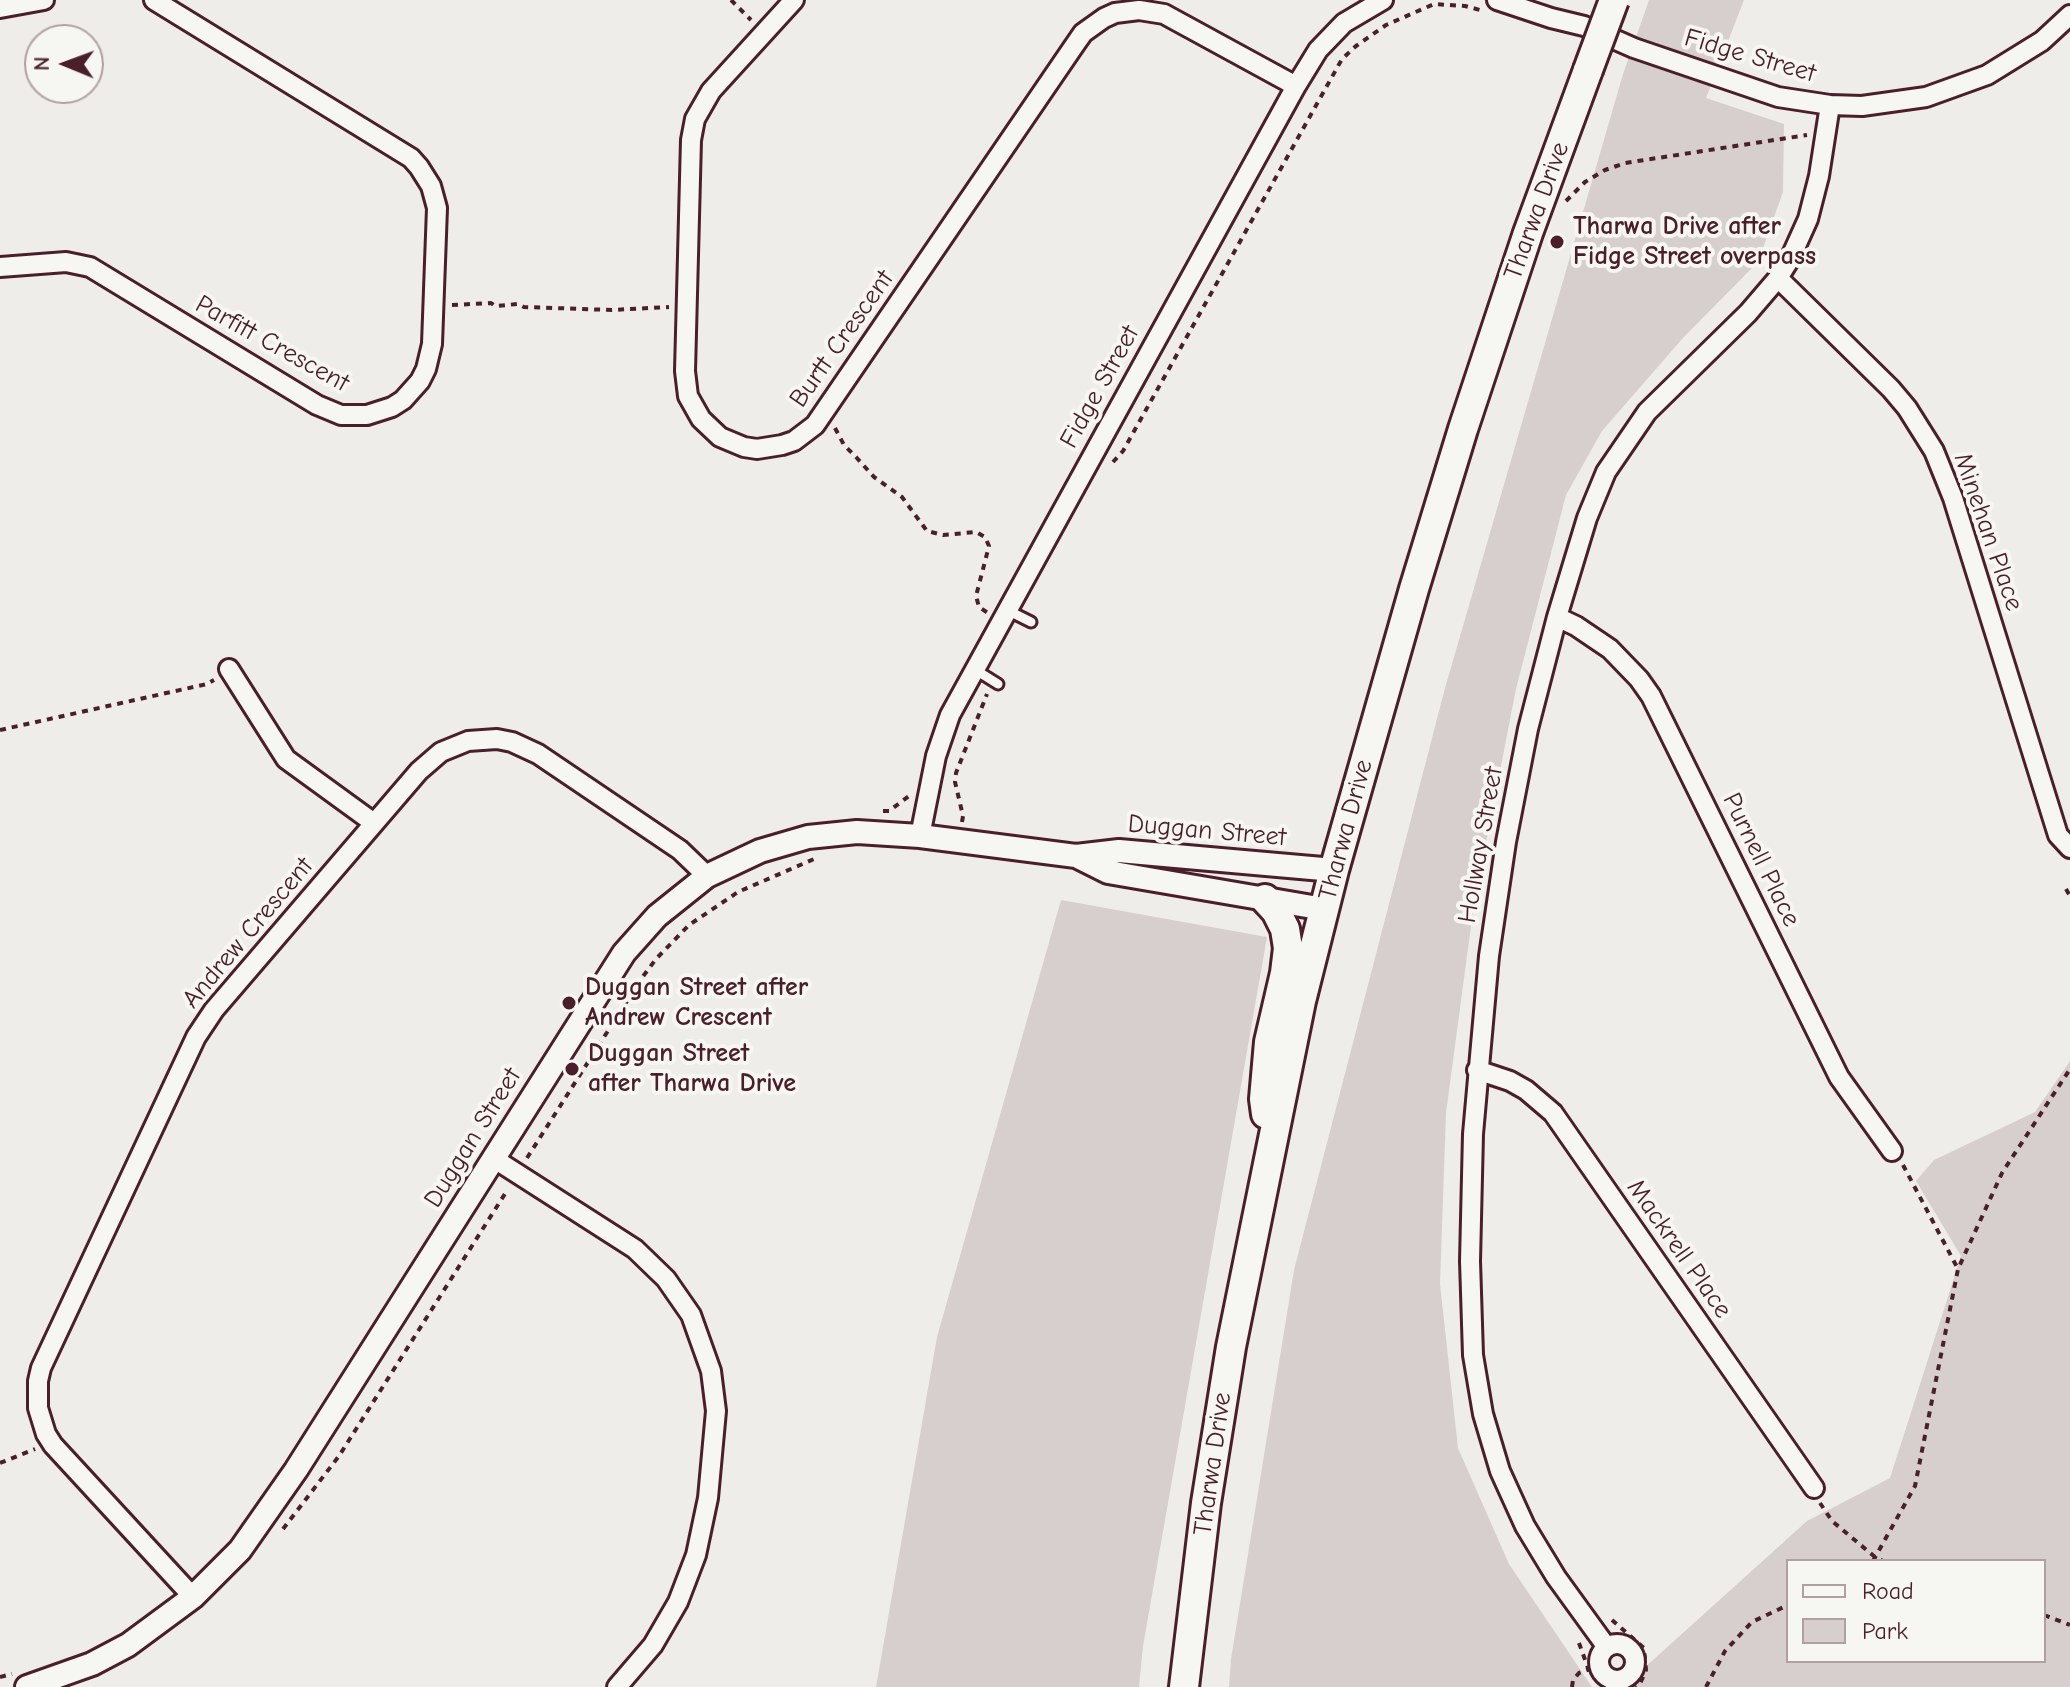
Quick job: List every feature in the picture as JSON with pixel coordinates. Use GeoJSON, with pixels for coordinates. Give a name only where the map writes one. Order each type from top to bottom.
{"type":"FeatureCollection","features":[{"type":"Feature","properties":{"kind":"main road","name":"Tharwa Drive"},"geometry":{"type":"LineString","coordinates":[[1184,1687],[1206,1503],[1231,1347],[1301,1001],[1324,909],[1414,589],[1463,429],[1528,233],[1614,0]]}},
{"type":"Feature","properties":{"kind":"main road"},"geometry":{"type":"LineString","coordinates":[[1265,899],[1276,911],[1285,929],[1288,948],[1269,1042],[1264,1099],[1271,1150]]}},
{"type":"Feature","properties":{"kind":"street"},"geometry":{"type":"LineString","coordinates":[[0,8],[44,0]]}},
{"type":"Feature","properties":{"kind":"street","name":"Parfitt Crescent"},"geometry":{"type":"LineString","coordinates":[[0,267],[66,262],[90,267],[317,405],[341,415],[367,415],[392,407],[420,381],[432,344],[437,208],[431,186],[419,167],[411,158],[154,0]]}},
{"type":"Feature","properties":{"kind":"street","name":"Burtt Crescent"},"geometry":{"type":"LineString","coordinates":[[794,0],[711,91],[695,119],[691,140],[685,371],[688,396],[701,419],[720,437],[744,447],[757,449],[782,445],[794,441],[815,425],[1083,33],[1104,18],[1115,13],[1139,10],[1164,14],[1296,86]]}},
{"type":"Feature","properties":{"kind":"street","name":"Fidge Street"},"geometry":{"type":"LineString","coordinates":[[920,836],[936,756],[950,715],[1296,86],[1318,50],[1344,23],[1383,0]]}},
{"type":"Feature","properties":{"kind":"street","name":"Fidge Street"},"geometry":{"type":"LineString","coordinates":[[1497,0],[1584,26],[1634,48],[1778,97],[1830,105],[1894,103],[1957,88],[2015,59],[2069,19]]}},
{"type":"Feature","properties":{"kind":"street","name":"Hollway Street"},"geometry":{"type":"LineString","coordinates":[[1628,1684],[1636,1666],[1633,1651],[1621,1643],[1606,1646],[1556,1577],[1525,1526],[1500,1471],[1483,1414],[1473,1355],[1470,1261],[1477,1070],[1489,956],[1506,842],[1528,729],[1587,518],[1606,472],[1647,412],[1748,313],[1778,278],[1808,219],[1819,176],[1830,105]]}},
{"type":"Feature","properties":{"kind":"street","name":"Minehan Place"},"geometry":{"type":"LineString","coordinates":[[1778,278],[1891,389],[1934,451],[1953,498],[2058,835],[2070,848]]}},
{"type":"Feature","properties":{"kind":"street","name":"Purnell Place"},"geometry":{"type":"LineString","coordinates":[[1557,617],[1610,649],[1651,696],[1839,1077],[1892,1151]]}},
{"type":"Feature","properties":{"kind":"street"},"geometry":{"type":"LineString","coordinates":[[229,669],[286,759],[374,823]]}},
{"type":"Feature","properties":{"kind":"street","name":"Andrew Crescent"},"geometry":{"type":"LineString","coordinates":[[193,1597],[51,1441],[38,1408],[38,1381],[41,1368],[196,1037],[214,1010],[419,771],[441,752],[468,741],[497,739],[538,754],[680,850],[707,876]]}},
{"type":"Feature","properties":{"kind":"street","name":"Duggan Street"},"geometry":{"type":"LineString","coordinates":[[24,1679],[52,1684],[128,1645],[193,1597],[217,1575],[261,1524],[624,953],[657,916],[707,876],[760,851],[808,837],[857,832],[920,836],[1076,856],[1119,851],[1334,870]]}},
{"type":"Feature","properties":{"kind":"street","name":"Duggan Street"},"geometry":{"type":"LineString","coordinates":[[1076,856],[1108,872],[1324,909]]}},
{"type":"Feature","properties":{"kind":"street","name":"Mackrell Place"},"geometry":{"type":"LineString","coordinates":[[1477,1070],[1526,1090],[1553,1113],[1816,1494]]}},
{"type":"Feature","properties":{"kind":"street"},"geometry":{"type":"LineString","coordinates":[[493,1158],[635,1249],[666,1279],[691,1315],[711,1371],[716,1411],[708,1498],[696,1555],[678,1602],[653,1645],[617,1687]]}},
{"type":"Feature","properties":{"kind":"street"},"geometry":{"type":"LineString","coordinates":[[1606,1646],[1594,1667],[1608,1678],[1628,1684]]}},
{"type":"Feature","properties":{"kind":"lane"},"geometry":{"type":"LineString","coordinates":[[1004,615],[1031,622]]}},
{"type":"Feature","properties":{"kind":"lane"},"geometry":{"type":"LineString","coordinates":[[974,669],[998,684]]}},
{"type":"Feature","properties":{"kind":"path"},"geometry":{"type":"LineString","coordinates":[[731,0],[764,34]]}},
{"type":"Feature","properties":{"kind":"path"},"geometry":{"type":"LineString","coordinates":[[1565,203],[1585,182],[1625,163],[1809,135]]}},
{"type":"Feature","properties":{"kind":"path"},"geometry":{"type":"LineString","coordinates":[[460,304],[612,310],[656,308]]}},
{"type":"Feature","properties":{"kind":"path"},"geometry":{"type":"LineString","coordinates":[[844,445],[874,477],[902,497],[927,531],[943,535],[976,532],[985,537],[989,546],[976,596],[979,607],[1004,615]]}},
{"type":"Feature","properties":{"kind":"path"},"geometry":{"type":"LineString","coordinates":[[0,730],[194,687]]}},
{"type":"Feature","properties":{"kind":"path"},"geometry":{"type":"LineString","coordinates":[[874,812],[889,811],[908,798],[916,785]]}},
{"type":"Feature","properties":{"kind":"path"},"geometry":{"type":"LineString","coordinates":[[2066,889],[2070,896]]}},
{"type":"Feature","properties":{"kind":"path"},"geometry":{"type":"LineString","coordinates":[[1816,1494],[1832,1521],[1874,1559],[1915,1486],[1958,1269],[2002,1173],[2070,1069]]}},
{"type":"Feature","properties":{"kind":"path"},"geometry":{"type":"LineString","coordinates":[[1892,1151],[1905,1167],[1958,1269]]}},
{"type":"Feature","properties":{"kind":"path"},"geometry":{"type":"LineString","coordinates":[[0,1463],[51,1441]]}},
{"type":"Feature","properties":{"kind":"path"},"geometry":{"type":"LineString","coordinates":[[1706,1687],[1725,1651],[1752,1622],[1786,1606]]}},
{"type":"Feature","properties":{"kind":"path"},"geometry":{"type":"LineString","coordinates":[[1604,1613],[1644,1648],[1646,1670],[1640,1684],[1628,1684]]}},
{"type":"Feature","properties":{"kind":"path"},"geometry":{"type":"LineString","coordinates":[[2046,1616],[2070,1625]]}},
{"type":"Feature","properties":{"kind":"path"},"geometry":{"type":"LineString","coordinates":[[1579,1641],[1594,1667],[1599,1684],[1606,1687]]}},
{"type":"Feature","properties":{"kind":"path"},"geometry":{"type":"LineString","coordinates":[[1572,1687],[1573,1680],[1594,1667]]}},
{"type":"Feature","properties":{"kind":"path"},"geometry":{"type":"LineString","coordinates":[[0,1677],[24,1679]]}},
{"type":"Feature","properties":{"kind":"green space"},"geometry":{"type":"Polygon","coordinates":[[[1649,0],[1744,0],[1706,98],[1784,124],[1783,192],[1758,262],[1683,338],[1602,431],[1566,495],[1516,689],[1474,904],[1446,1113],[1440,1284],[1458,1448],[1509,1564],[1592,1687],[1229,1687],[1294,1270],[1445,688],[1623,74],[1649,0]]]}},
{"type":"Feature","properties":{"kind":"green space"},"geometry":{"type":"Polygon","coordinates":[[[1061,900],[1267,937],[1143,1646],[1139,1687],[876,1687],[937,1337],[1061,900]]]}},
{"type":"Feature","properties":{"kind":"green space"},"geometry":{"type":"Polygon","coordinates":[[[2070,1061],[2070,1687],[1623,1687],[1807,1521],[1890,1478],[1961,1256],[1916,1181],[1934,1160],[2035,1112],[2070,1061]]]}},
{"type":"Feature","properties":{"kind":"place","name":"Tharwa Drive after Fidge Street overpass"},"geometry":{"type":"Point","coordinates":[1557,242]}},
{"type":"Feature","properties":{"kind":"place","name":"Duggan Street after Andrew Crescent"},"geometry":{"type":"Point","coordinates":[569,1003]}},
{"type":"Feature","properties":{"kind":"place","name":"Duggan Street after Tharwa Drive"},"geometry":{"type":"Point","coordinates":[572,1069]}}]}
